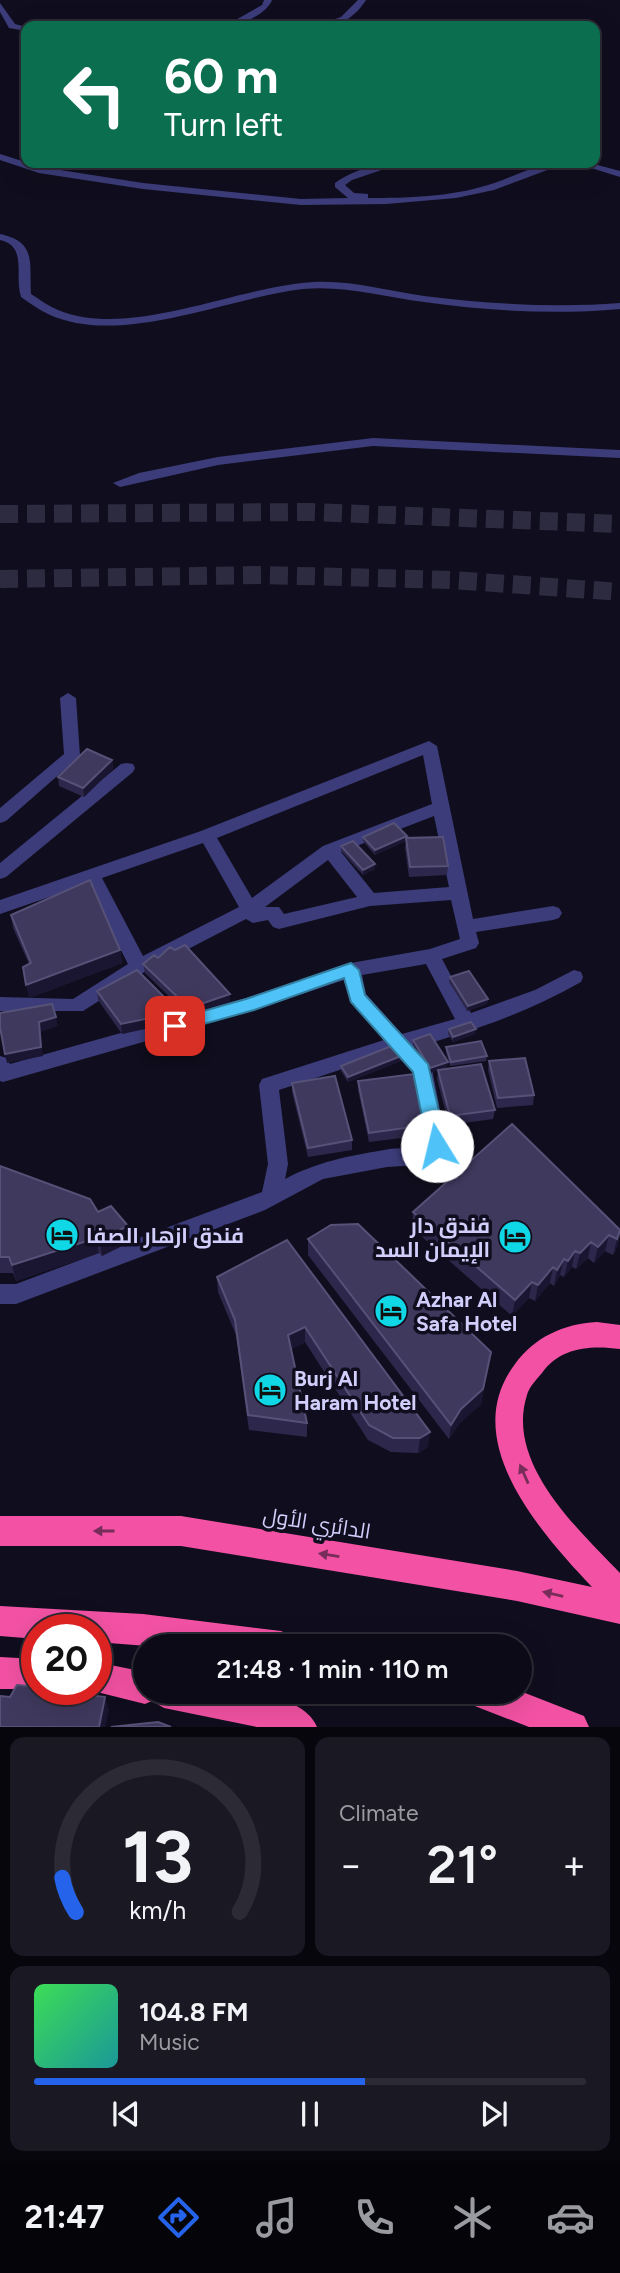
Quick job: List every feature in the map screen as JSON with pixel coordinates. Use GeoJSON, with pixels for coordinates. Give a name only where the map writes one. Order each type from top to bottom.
{"type":"FeatureCollection","features":[{"type":"Feature","properties":{"kind":"highway"},"geometry":{"type":"LineString","coordinates":[[620,1337],[599,1332],[569,1338],[544,1350],[520,1372],[508,1407],[511,1437],[523,1476],[560,1531],[620,1595]]}},
{"type":"Feature","properties":{"kind":"highway","name":"الدائري الأول"},"geometry":{"type":"LineString","coordinates":[[0,1531],[180,1531],[517,1586],[620,1609]]}},
{"type":"Feature","properties":{"kind":"highway"},"geometry":{"type":"LineString","coordinates":[[0,1621],[143,1629],[181,1634]]}},
{"type":"Feature","properties":{"kind":"highway"},"geometry":{"type":"LineString","coordinates":[[0,1673],[21,1674]]}},
{"type":"Feature","properties":{"kind":"highway"},"geometry":{"type":"LineString","coordinates":[[112,1681],[133,1686]]}},
{"type":"Feature","properties":{"kind":"highway"},"geometry":{"type":"LineString","coordinates":[[223,1704],[286,1717],[301,1727]]}},
{"type":"Feature","properties":{"kind":"highway"},"geometry":{"type":"LineString","coordinates":[[511,1704],[573,1727]]}},
{"type":"Feature","properties":{"kind":"street"},"geometry":{"type":"LineString","coordinates":[[238,21],[266,6],[268,0]]}},
{"type":"Feature","properties":{"kind":"street"},"geometry":{"type":"LineString","coordinates":[[340,21],[355,12],[362,0]]}},
{"type":"Feature","properties":{"kind":"street"},"geometry":{"type":"LineString","coordinates":[[0,5],[12,26],[21,28]]}},
{"type":"Feature","properties":{"kind":"street"},"geometry":{"type":"LineString","coordinates":[[0,157],[21,164]]}},
{"type":"Feature","properties":{"kind":"street"},"geometry":{"type":"LineString","coordinates":[[33,168],[228,197],[301,202],[406,199],[490,188],[541,168]]}},
{"type":"Feature","properties":{"kind":"street"},"geometry":{"type":"LineString","coordinates":[[381,168],[348,178],[339,185],[351,195],[406,199]]}},
{"type":"Feature","properties":{"kind":"street"},"geometry":{"type":"LineString","coordinates":[[598,168],[620,174]]}},
{"type":"Feature","properties":{"kind":"street"},"geometry":{"type":"LineString","coordinates":[[0,237],[14,240],[23,250],[26,295],[40,308],[59,316],[89,321],[166,315],[305,285],[334,286],[461,303],[581,308],[620,306]]}},
{"type":"Feature","properties":{"kind":"street"},"geometry":{"type":"LineString","coordinates":[[120,483],[171,468],[281,451],[379,442],[474,445],[577,455],[620,454]]}},
{"type":"Feature","properties":{"kind":"street"},"geometry":{"type":"LineString","coordinates":[[0,817],[72,756],[68,698]]}},
{"type":"Feature","properties":{"kind":"street"},"geometry":{"type":"LineString","coordinates":[[0,907],[207,835],[429,746],[470,943],[431,956],[351,970],[248,1005],[3,1074],[0,1064]]}},
{"type":"Feature","properties":{"kind":"street"},"geometry":{"type":"LineString","coordinates":[[4,869],[127,768]]}},
{"type":"Feature","properties":{"kind":"street"},"geometry":{"type":"LineString","coordinates":[[0,1004],[76,1006],[139,966],[250,909],[329,850],[440,807]]}},
{"type":"Feature","properties":{"kind":"street"},"geometry":{"type":"LineString","coordinates":[[207,835],[253,916],[273,912],[279,922],[370,900],[459,893]]}},
{"type":"Feature","properties":{"kind":"street"},"geometry":{"type":"LineString","coordinates":[[329,850],[370,900]]}},
{"type":"Feature","properties":{"kind":"street"},"geometry":{"type":"LineString","coordinates":[[92,877],[139,966]]}},
{"type":"Feature","properties":{"kind":"street"},"geometry":{"type":"LineString","coordinates":[[466,927],[553,913]]}},
{"type":"Feature","properties":{"kind":"street"},"geometry":{"type":"LineString","coordinates":[[431,956],[466,1022]]}},
{"type":"Feature","properties":{"kind":"street"},"geometry":{"type":"LineString","coordinates":[[0,1294],[16,1294],[271,1197],[319,1171],[419,1156],[437,1146],[422,1069],[357,997],[351,970]]}},
{"type":"Feature","properties":{"kind":"street"},"geometry":{"type":"LineString","coordinates":[[271,1197],[278,1164],[270,1085],[400,1042],[435,1034],[542,995],[574,977]]}},
{"type":"Feature","properties":{"kind":"building"},"geometry":{"type":"Polygon","coordinates":[[[87,749],[112,760],[83,788],[58,777],[87,749]]]}},
{"type":"Feature","properties":{"kind":"building"},"geometry":{"type":"Polygon","coordinates":[[[394,823],[407,836],[375,850],[363,837],[394,823]]]}},
{"type":"Feature","properties":{"kind":"building"},"geometry":{"type":"Polygon","coordinates":[[[443,837],[448,866],[410,867],[406,838],[443,837]]]}},
{"type":"Feature","properties":{"kind":"building"},"geometry":{"type":"Polygon","coordinates":[[[353,841],[375,864],[363,870],[341,846],[353,841]]]}},
{"type":"Feature","properties":{"kind":"building"},"geometry":{"type":"Polygon","coordinates":[[[90,880],[120,950],[26,985],[23,967],[31,963],[11,915],[90,880]]]}},
{"type":"Feature","properties":{"kind":"building"},"geometry":{"type":"Polygon","coordinates":[[[185,945],[230,994],[189,1008],[143,964],[154,955],[158,958],[170,947],[175,950],[185,945]]]}},
{"type":"Feature","properties":{"kind":"building"},"geometry":{"type":"Polygon","coordinates":[[[137,970],[179,1012],[121,1024],[97,991],[137,970]]]}},
{"type":"Feature","properties":{"kind":"building"},"geometry":{"type":"Polygon","coordinates":[[[469,971],[488,999],[468,1006],[450,977],[469,971]]]}},
{"type":"Feature","properties":{"kind":"building"},"geometry":{"type":"Polygon","coordinates":[[[52,1004],[56,1017],[39,1022],[41,1047],[5,1054],[0,1013],[52,1004]]]}},
{"type":"Feature","properties":{"kind":"building"},"geometry":{"type":"Polygon","coordinates":[[[471,1022],[476,1029],[453,1037],[449,1029],[471,1022]]]}},
{"type":"Feature","properties":{"kind":"building"},"geometry":{"type":"Polygon","coordinates":[[[430,1034],[448,1062],[430,1068],[413,1040],[430,1034]]]}},
{"type":"Feature","properties":{"kind":"building"},"geometry":{"type":"Polygon","coordinates":[[[481,1041],[487,1056],[451,1062],[446,1047],[481,1041]]]}},
{"type":"Feature","properties":{"kind":"building"},"geometry":{"type":"Polygon","coordinates":[[[394,1045],[401,1056],[348,1077],[341,1066],[394,1045]]]}},
{"type":"Feature","properties":{"kind":"building"},"geometry":{"type":"Polygon","coordinates":[[[525,1058],[534,1095],[498,1098],[489,1061],[525,1058]]]}},
{"type":"Feature","properties":{"kind":"building"},"geometry":{"type":"Polygon","coordinates":[[[481,1064],[495,1110],[450,1116],[438,1070],[481,1064]]]}},
{"type":"Feature","properties":{"kind":"building"},"geometry":{"type":"Polygon","coordinates":[[[414,1074],[427,1125],[369,1133],[358,1081],[414,1074]]]}},
{"type":"Feature","properties":{"kind":"building"},"geometry":{"type":"Polygon","coordinates":[[[335,1076],[352,1140],[308,1148],[292,1083],[335,1076]]]}},
{"type":"Feature","properties":{"kind":"building","name":"فندق دار الإيمان السد"},"geometry":{"type":"Polygon","coordinates":[[[512,1124],[620,1230],[617,1239],[609,1235],[598,1247],[591,1242],[580,1253],[575,1251],[568,1261],[564,1259],[557,1270],[553,1267],[538,1285],[532,1282],[515,1300],[413,1212],[512,1124]]]}},
{"type":"Feature","properties":{"kind":"building","name":"فندق ازهار الصفا"},"geometry":{"type":"Polygon","coordinates":[[[0,1166],[90,1199],[98,1212],[111,1206],[128,1226],[99,1240],[96,1238],[12,1265],[9,1257],[0,1257],[0,1166]]]}},
{"type":"Feature","properties":{"kind":"building","name":"Azhar Al Safa Hotel"},"geometry":{"type":"Polygon","coordinates":[[[358,1224],[491,1352],[483,1389],[461,1409],[451,1425],[308,1239],[331,1225],[358,1224]]]}},
{"type":"Feature","properties":{"kind":"building","name":"Burj Al Haram Hotel"},"geometry":{"type":"Polygon","coordinates":[[[287,1240],[430,1432],[420,1438],[393,1438],[369,1425],[305,1327],[288,1335],[307,1423],[248,1415],[235,1320],[217,1277],[287,1240]]]}},
{"type":"Feature","properties":{"kind":"building"},"geometry":{"type":"Polygon","coordinates":[[[17,1685],[21,1685],[21,1705],[103,1705],[99,1727],[0,1727],[0,1696],[10,1697],[17,1685]]]}},
{"type":"Feature","properties":{"kind":"building"},"geometry":{"type":"Polygon","coordinates":[[[158,1722],[171,1727],[111,1727],[158,1722]]]}},
{"type":"Feature","properties":{"kind":"tunnel"},"geometry":{"type":"LineString","coordinates":[[0,514],[310,512],[620,524]]}},
{"type":"Feature","properties":{"kind":"tunnel"},"geometry":{"type":"LineString","coordinates":[[0,579],[263,575],[453,580],[620,592]]}},
{"type":"Feature","properties":{"kind":"place","name":"فندق ازهار الصفا"},"geometry":{"type":"Point","coordinates":[62,1235]}},
{"type":"Feature","properties":{"kind":"place","name":"فندق دار الإيمان السد"},"geometry":{"type":"Point","coordinates":[515,1237]}},
{"type":"Feature","properties":{"kind":"place","name":"Azhar Al Safa Hotel"},"geometry":{"type":"Point","coordinates":[391,1311]}},
{"type":"Feature","properties":{"kind":"place","name":"Burj Al Haram Hotel"},"geometry":{"type":"Point","coordinates":[270,1390]}},
{"type":"Feature","properties":{"kind":"route"},"geometry":{"type":"LineString","coordinates":[[175,1026],[248,1005],[351,970],[357,997],[422,1069],[436,1129],[437,1146]]}}]}
